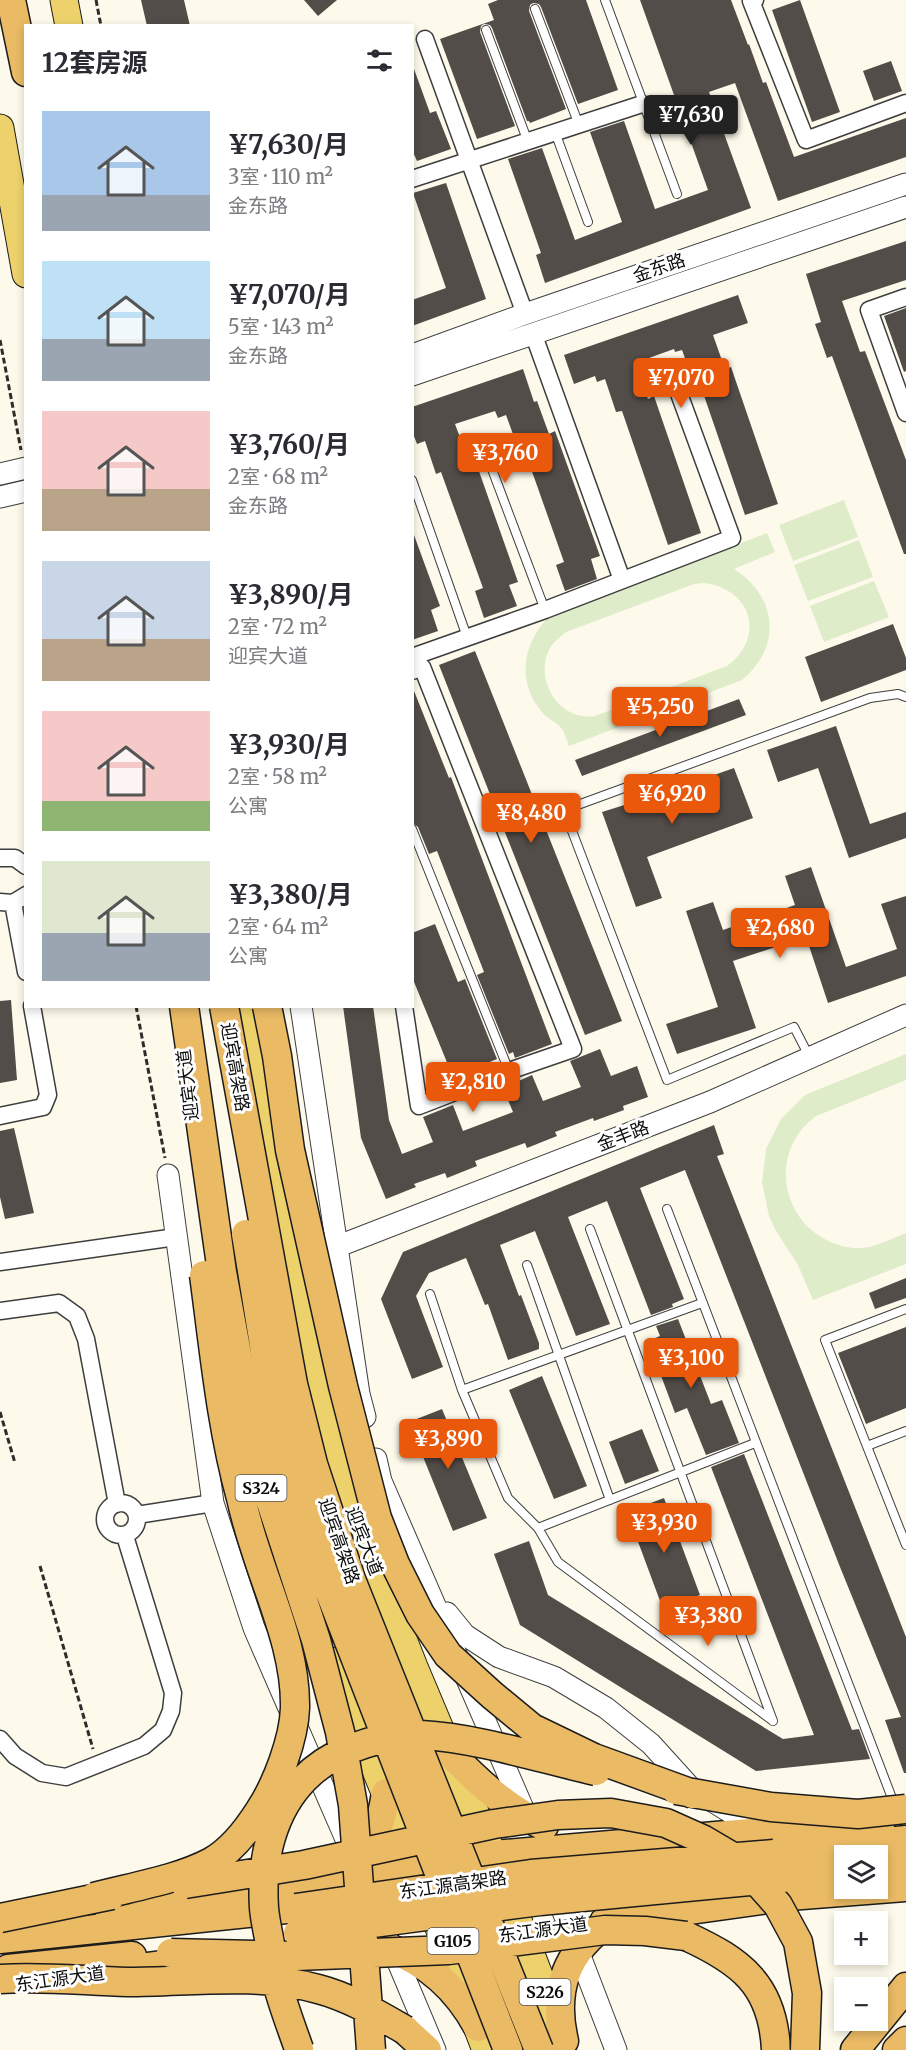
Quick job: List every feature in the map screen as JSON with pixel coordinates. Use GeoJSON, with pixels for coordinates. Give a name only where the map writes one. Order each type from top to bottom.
{"type":"FeatureCollection","features":[{"type":"Feature","properties":{"kind":"highway"},"geometry":{"type":"LineString","coordinates":[[11,0],[24,62]]}},
{"type":"Feature","properties":{"kind":"highway"},"geometry":{"type":"LineString","coordinates":[[31,0],[36,24]]}},
{"type":"Feature","properties":{"kind":"highway"},"geometry":{"type":"LineString","coordinates":[[0,1918],[94,1897],[172,1876],[211,1862],[236,1842],[253,1822],[272,1793],[287,1751],[295,1709],[292,1671],[280,1621],[255,1550],[240,1496],[226,1428],[201,1253],[182,1008]]}},
{"type":"Feature","properties":{"kind":"highway"},"geometry":{"type":"LineString","coordinates":[[182,1008],[222,1272],[246,1402],[266,1484],[316,1640],[342,1742],[353,1805],[371,2050]]}},
{"type":"Feature","properties":{"kind":"highway","name":"迎宾高架路"},"geometry":{"type":"LineString","coordinates":[[210,1008],[269,1376],[289,1473],[329,1590],[508,2050]]}},
{"type":"Feature","properties":{"kind":"highway","name":"迎宾高架路"},"geometry":{"type":"LineString","coordinates":[[224,1008],[293,1384],[312,1464],[352,1582],[522,2006],[554,2048]]}},
{"type":"Feature","properties":{"kind":"highway"},"geometry":{"type":"LineString","coordinates":[[267,1008],[277,1056],[290,1150],[343,1386],[377,1518],[394,1564],[420,1614],[448,1655],[532,1728],[594,1758],[693,1794]]}},
{"type":"Feature","properties":{"kind":"highway"},"geometry":{"type":"LineString","coordinates":[[299,2050],[276,1979],[264,1907],[265,1869],[272,1832],[282,1808],[298,1784],[321,1764],[357,1745],[393,1737],[421,1735],[463,1740],[693,1794],[771,1807],[858,1814],[905,1824]]}},
{"type":"Feature","properties":{"kind":"highway"},"geometry":{"type":"LineString","coordinates":[[450,1753],[492,1793],[526,1816],[566,1837],[592,1847]]}},
{"type":"Feature","properties":{"kind":"highway"},"geometry":{"type":"LineString","coordinates":[[358,1869],[374,1837],[382,1815],[386,1793]]}},
{"type":"Feature","properties":{"kind":"highway"},"geometry":{"type":"LineString","coordinates":[[94,1897],[304,1865],[494,1824],[558,1815],[611,1813],[666,1823],[704,1840],[738,1860],[778,1905],[798,1942],[800,1952],[807,1993],[805,2050]]}},
{"type":"Feature","properties":{"kind":"highway"},"geometry":{"type":"LineString","coordinates":[[0,1911],[95,1905],[328,1880],[358,1869],[416,1868],[493,1855],[762,1832],[905,1824]]}},
{"type":"Feature","properties":{"kind":"highway","name":"东江源高架路"},"geometry":{"type":"LineString","coordinates":[[0,1939],[296,1908],[531,1874],[774,1854],[905,1824]]}},
{"type":"Feature","properties":{"kind":"highway"},"geometry":{"type":"LineString","coordinates":[[888,1866],[906,1864]]}},
{"type":"Feature","properties":{"kind":"highway","name":"东江源高架路"},"geometry":{"type":"LineString","coordinates":[[0,1970],[98,1958],[171,1953],[298,1933],[540,1901],[834,1872]]}},
{"type":"Feature","properties":{"kind":"highway","name":"东江源大道"},"geometry":{"type":"LineString","coordinates":[[0,1987],[295,1948],[387,1946],[523,1934],[573,1939],[610,1921],[789,1896],[906,1887]]}},
{"type":"Feature","properties":{"kind":"highway"},"geometry":{"type":"LineString","coordinates":[[171,1953],[296,1956],[449,1950],[605,1930],[645,1931],[686,1936],[717,1950],[742,1968],[763,1994],[775,2028],[776,2050]]}},
{"type":"Feature","properties":{"kind":"highway"},"geometry":{"type":"LineString","coordinates":[[554,2048],[561,2027],[560,1998],[573,1939]]}},
{"type":"Feature","properties":{"kind":"highway"},"geometry":{"type":"LineString","coordinates":[[387,1946],[418,1962],[445,1982],[458,1996],[482,2039]]}},
{"type":"Feature","properties":{"kind":"highway"},"geometry":{"type":"LineString","coordinates":[[0,1979],[23,1977],[111,1982],[176,1982],[241,1978],[294,1983],[320,1989],[352,2001],[405,2030],[427,2050]]}},
{"type":"Feature","properties":{"kind":"highway"},"geometry":{"type":"LineString","coordinates":[[855,2050],[906,1987]]}},
{"type":"Feature","properties":{"kind":"highway"},"geometry":{"type":"LineString","coordinates":[[897,2050],[906,2041]]}},
{"type":"Feature","properties":{"kind":"main road"},"geometry":{"type":"LineString","coordinates":[[64,0],[69,24]]}},
{"type":"Feature","properties":{"kind":"main road"},"geometry":{"type":"LineString","coordinates":[[0,128],[24,263]]}},
{"type":"Feature","properties":{"kind":"main road","name":"迎宾大道"},"geometry":{"type":"LineString","coordinates":[[182,1008],[203,1205],[240,1403],[260,1484],[446,1942],[482,2039]]}},
{"type":"Feature","properties":{"kind":"main road","name":"迎宾大道"},"geometry":{"type":"LineString","coordinates":[[246,1008],[285,1194],[334,1464],[523,1934],[554,2048]]}},
{"type":"Feature","properties":{"kind":"street"},"geometry":{"type":"LineString","coordinates":[[755,0],[751,2],[806,140],[906,102]]}},
{"type":"Feature","properties":{"kind":"street"},"geometry":{"type":"LineString","coordinates":[[425,39],[622,580]]}},
{"type":"Feature","properties":{"kind":"street"},"geometry":{"type":"LineString","coordinates":[[414,177],[642,104]]}},
{"type":"Feature","properties":{"kind":"street","name":"金东路"},"geometry":{"type":"LineString","coordinates":[[414,374],[529,323],[906,184]]}},
{"type":"Feature","properties":{"kind":"street","name":"金东路"},"geometry":{"type":"LineString","coordinates":[[414,354],[529,323],[906,207]]}},
{"type":"Feature","properties":{"kind":"street"},"geometry":{"type":"LineString","coordinates":[[906,297],[869,310],[906,413]]}},
{"type":"Feature","properties":{"kind":"street"},"geometry":{"type":"LineString","coordinates":[[414,656],[545,610],[732,538],[670,369]]}},
{"type":"Feature","properties":{"kind":"street"},"geometry":{"type":"LineString","coordinates":[[0,474],[24,468]]}},
{"type":"Feature","properties":{"kind":"street"},"geometry":{"type":"LineString","coordinates":[[0,497],[24,491]]}},
{"type":"Feature","properties":{"kind":"street"},"geometry":{"type":"LineString","coordinates":[[404,1008],[419,1106],[573,1049],[422,668],[414,670]]}},
{"type":"Feature","properties":{"kind":"street"},"geometry":{"type":"LineString","coordinates":[[1,853],[15,858],[24,865]]}},
{"type":"Feature","properties":{"kind":"street"},"geometry":{"type":"LineString","coordinates":[[13,900],[24,961]]}},
{"type":"Feature","properties":{"kind":"street"},"geometry":{"type":"LineString","coordinates":[[0,1116],[43,1107],[48,1095],[32,1008]]}},
{"type":"Feature","properties":{"kind":"street"},"geometry":{"type":"LineString","coordinates":[[301,1008],[359,1394],[381,1481],[526,1816],[616,2050]]}},
{"type":"Feature","properties":{"kind":"street","name":"金丰路"},"geometry":{"type":"LineString","coordinates":[[336,1247],[710,1102],[906,1015]]}},
{"type":"Feature","properties":{"kind":"street"},"geometry":{"type":"LineString","coordinates":[[168,1175],[213,1503],[254,1628],[358,1869],[387,1946],[435,2050]]}},
{"type":"Feature","properties":{"kind":"street"},"geometry":{"type":"LineString","coordinates":[[0,1262],[176,1237]]}},
{"type":"Feature","properties":{"kind":"street"},"geometry":{"type":"LineString","coordinates":[[0,1311],[59,1303],[77,1316],[86,1339],[117,1504]]}},
{"type":"Feature","properties":{"kind":"street"},"geometry":{"type":"LineString","coordinates":[[137,1515],[213,1503]]}},
{"type":"Feature","properties":{"kind":"street"},"geometry":{"type":"LineString","coordinates":[[117,1504],[129,1505],[137,1515],[135,1528],[124,1536],[112,1533],[105,1522],[108,1510],[117,1504]]}},
{"type":"Feature","properties":{"kind":"street"},"geometry":{"type":"LineString","coordinates":[[0,1739],[15,1756],[42,1773],[66,1777],[144,1746],[163,1730],[171,1711],[173,1694],[124,1536]]}},
{"type":"Feature","properties":{"kind":"street"},"geometry":{"type":"LineString","coordinates":[[432,1597],[465,1635],[499,1657],[554,1677],[606,1708],[651,1744],[690,1787],[762,1832]]}},
{"type":"Feature","properties":{"kind":"lane"},"geometry":{"type":"LineString","coordinates":[[605,0],[676,194]]}},
{"type":"Feature","properties":{"kind":"lane"},"geometry":{"type":"LineString","coordinates":[[536,9],[579,125]]}},
{"type":"Feature","properties":{"kind":"lane"},"geometry":{"type":"LineString","coordinates":[[486,30],[528,142]]}},
{"type":"Feature","properties":{"kind":"lane"},"geometry":{"type":"LineString","coordinates":[[555,132],[588,222]]}},
{"type":"Feature","properties":{"kind":"lane"},"geometry":{"type":"LineString","coordinates":[[481,440],[545,610]]}},
{"type":"Feature","properties":{"kind":"lane"},"geometry":{"type":"LineString","coordinates":[[414,486],[467,638]]}},
{"type":"Feature","properties":{"kind":"lane"},"geometry":{"type":"LineString","coordinates":[[810,1059],[794,1027],[667,1080],[564,810],[870,698],[898,694],[906,697]]}},
{"type":"Feature","properties":{"kind":"lane"},"geometry":{"type":"LineString","coordinates":[[414,834],[509,1071]]}},
{"type":"Feature","properties":{"kind":"lane"},"geometry":{"type":"LineString","coordinates":[[667,1209],[755,1443],[905,1824]]}},
{"type":"Feature","properties":{"kind":"lane"},"geometry":{"type":"LineString","coordinates":[[430,1294],[462,1390],[508,1498],[538,1528],[558,1562],[773,1721],[590,1229]]}},
{"type":"Feature","properties":{"kind":"lane"},"geometry":{"type":"LineString","coordinates":[[527,1265],[610,1500]]}},
{"type":"Feature","properties":{"kind":"lane"},"geometry":{"type":"LineString","coordinates":[[462,1390],[702,1303]]}},
{"type":"Feature","properties":{"kind":"lane"},"geometry":{"type":"LineString","coordinates":[[906,1309],[825,1340],[906,1545]]}},
{"type":"Feature","properties":{"kind":"lane"},"geometry":{"type":"LineString","coordinates":[[867,1446],[906,1431]]}},
{"type":"Feature","properties":{"kind":"lane"},"geometry":{"type":"LineString","coordinates":[[538,1528],[681,1474],[755,1443]]}},
{"type":"Feature","properties":{"kind":"path"},"geometry":{"type":"LineString","coordinates":[[96,0],[101,24]]}},
{"type":"Feature","properties":{"kind":"path"},"geometry":{"type":"LineString","coordinates":[[0,340],[24,463]]}},
{"type":"Feature","properties":{"kind":"path"},"geometry":{"type":"LineString","coordinates":[[136,1008],[168,1175]]}},
{"type":"Feature","properties":{"kind":"path"},"geometry":{"type":"LineString","coordinates":[[0,1412],[15,1463]]}},
{"type":"Feature","properties":{"kind":"path"},"geometry":{"type":"LineString","coordinates":[[40,1566],[97,1766]]}},
{"type":"Feature","properties":{"kind":"green space"},"geometry":{"type":"Polygon","coordinates":[[[844,500],[858,537],[793,561],[779,525],[844,500]]]}},
{"type":"Feature","properties":{"kind":"green space"},"geometry":{"type":"Polygon","coordinates":[[[767,533],[775,552],[734,569],[749,580],[759,594],[770,623],[769,638],[764,653],[755,667],[742,680],[569,746],[562,729],[543,714],[533,699],[526,674],[529,649],[541,626],[550,616],[767,533]],[[704,583],[694,584],[566,632],[552,645],[546,657],[547,683],[552,694],[570,712],[582,716],[595,716],[727,666],[747,642],[750,629],[743,604],[733,594],[720,587],[704,583]]]}},
{"type":"Feature","properties":{"kind":"green space"},"geometry":{"type":"Polygon","coordinates":[[[859,540],[873,577],[808,601],[794,565],[859,540]]]}},
{"type":"Feature","properties":{"kind":"green space"},"geometry":{"type":"Polygon","coordinates":[[[874,581],[889,617],[824,642],[810,606],[874,581]]]}},
{"type":"Feature","properties":{"kind":"green space"},"geometry":{"type":"Polygon","coordinates":[[[906,1054],[906,1080],[816,1116],[799,1133],[789,1153],[786,1174],[789,1195],[798,1214],[812,1230],[831,1242],[854,1248],[874,1246],[906,1233],[906,1264],[813,1300],[798,1265],[769,1216],[762,1183],[766,1149],[781,1119],[805,1095],[906,1054]]]}},
{"type":"Feature","properties":{"kind":"building"},"geometry":{"type":"Polygon","coordinates":[[[141,0],[184,0],[190,24],[147,24],[141,0]]]}},
{"type":"Feature","properties":{"kind":"building"},"geometry":{"type":"Polygon","coordinates":[[[304,0],[337,0],[318,16],[304,0]]]}},
{"type":"Feature","properties":{"kind":"building"},"geometry":{"type":"Polygon","coordinates":[[[498,0],[586,0],[618,90],[578,104],[541,7],[533,3],[529,11],[566,109],[530,123],[527,121],[492,28],[484,24],[480,32],[515,126],[477,139],[440,39],[494,20],[488,4],[498,0]]]}},
{"type":"Feature","properties":{"kind":"building"},"geometry":{"type":"Polygon","coordinates":[[[640,0],[731,0],[763,83],[766,82],[794,157],[906,118],[906,157],[778,201],[735,83],[709,92],[751,208],[545,283],[536,255],[541,253],[508,159],[542,148],[575,240],[622,222],[590,132],[624,121],[655,209],[708,190],[640,0]]]}},
{"type":"Feature","properties":{"kind":"building"},"geometry":{"type":"Polygon","coordinates":[[[800,0],[840,112],[812,122],[772,10],[800,0]]]}},
{"type":"Feature","properties":{"kind":"building"},"geometry":{"type":"Polygon","coordinates":[[[891,61],[902,91],[874,101],[863,71],[891,61]]]}},
{"type":"Feature","properties":{"kind":"building"},"geometry":{"type":"Polygon","coordinates":[[[414,69],[430,113],[436,111],[451,149],[417,161],[414,154],[414,69]]]}},
{"type":"Feature","properties":{"kind":"building"},"geometry":{"type":"Polygon","coordinates":[[[446,183],[486,299],[414,325],[414,299],[446,288],[414,193],[446,183]]]}},
{"type":"Feature","properties":{"kind":"building"},"geometry":{"type":"Polygon","coordinates":[[[906,241],[906,280],[842,301],[860,352],[865,351],[906,460],[906,554],[904,554],[832,356],[827,358],[815,324],[821,322],[806,274],[906,241]]]}},
{"type":"Feature","properties":{"kind":"building"},"geometry":{"type":"Polygon","coordinates":[[[738,295],[748,323],[713,335],[725,369],[731,367],[778,504],[745,515],[699,381],[694,383],[682,350],[675,352],[674,349],[635,363],[648,399],[654,396],[701,533],[668,545],[622,411],[616,412],[605,379],[597,382],[595,376],[574,384],[564,355],[738,295]]]}},
{"type":"Feature","properties":{"kind":"building"},"geometry":{"type":"Polygon","coordinates":[[[906,308],[906,371],[904,372],[884,316],[906,308]]]}},
{"type":"Feature","properties":{"kind":"building"},"geometry":{"type":"Polygon","coordinates":[[[523,369],[534,402],[537,401],[549,434],[555,431],[600,556],[591,559],[597,579],[565,591],[556,565],[564,562],[523,446],[518,448],[506,415],[498,418],[495,411],[455,424],[468,459],[474,457],[518,582],[509,585],[517,606],[484,618],[475,591],[483,588],[441,472],[436,474],[425,441],[417,444],[414,436],[414,406],[523,369]]]}},
{"type":"Feature","properties":{"kind":"building"},"geometry":{"type":"Polygon","coordinates":[[[414,535],[440,606],[431,610],[438,631],[414,639],[414,535]]]}},
{"type":"Feature","properties":{"kind":"building"},"geometry":{"type":"Polygon","coordinates":[[[893,624],[906,658],[906,670],[821,702],[805,657],[893,624]]]}},
{"type":"Feature","properties":{"kind":"building"},"geometry":{"type":"Polygon","coordinates":[[[475,651],[622,1021],[585,1035],[439,665],[475,651]]]}},
{"type":"Feature","properties":{"kind":"building"},"geometry":{"type":"Polygon","coordinates":[[[414,691],[449,778],[451,777],[552,1044],[515,1058],[513,1052],[509,1054],[477,975],[484,972],[437,851],[429,854],[418,827],[414,824],[414,691]]]}},
{"type":"Feature","properties":{"kind":"building"},"geometry":{"type":"Polygon","coordinates":[[[739,699],[746,715],[582,776],[575,760],[739,699]]]}},
{"type":"Feature","properties":{"kind":"building"},"geometry":{"type":"Polygon","coordinates":[[[836,726],[870,824],[906,812],[906,838],[849,858],[818,768],[778,782],[767,750],[836,726]]]}},
{"type":"Feature","properties":{"kind":"building"},"geometry":{"type":"Polygon","coordinates":[[[734,768],[753,818],[647,857],[662,898],[636,907],[602,812],[734,768]]]}},
{"type":"Feature","properties":{"kind":"building"},"geometry":{"type":"Polygon","coordinates":[[[811,867],[846,967],[897,949],[881,904],[906,896],[906,976],[828,1003],[806,937],[733,961],[756,1028],[677,1054],[666,1024],[718,1007],[686,911],[713,902],[723,930],[795,905],[785,876],[811,867]]]}},
{"type":"Feature","properties":{"kind":"building"},"geometry":{"type":"Polygon","coordinates":[[[435,924],[458,982],[465,979],[497,1059],[453,1077],[414,982],[414,932],[435,924]]]}},
{"type":"Feature","properties":{"kind":"building"},"geometry":{"type":"Polygon","coordinates":[[[11,1000],[17,1080],[0,1083],[0,1001],[11,1000]]]}},
{"type":"Feature","properties":{"kind":"building"},"geometry":{"type":"Polygon","coordinates":[[[343,1008],[373,1008],[389,1120],[402,1154],[433,1142],[423,1117],[453,1105],[463,1131],[513,1112],[503,1088],[532,1075],[543,1101],[581,1087],[570,1061],[600,1049],[611,1076],[637,1066],[648,1097],[623,1106],[624,1110],[555,1132],[557,1136],[527,1148],[525,1143],[475,1161],[477,1166],[447,1178],[445,1173],[414,1184],[416,1187],[386,1199],[361,1138],[343,1008]]]}},
{"type":"Feature","properties":{"kind":"building"},"geometry":{"type":"Polygon","coordinates":[[[714,1125],[724,1154],[717,1156],[906,1637],[906,1773],[904,1773],[885,1720],[901,1717],[685,1170],[640,1188],[684,1299],[672,1304],[673,1307],[651,1315],[607,1201],[568,1217],[610,1324],[576,1336],[535,1231],[500,1245],[539,1343],[539,1349],[508,1360],[488,1304],[485,1305],[466,1258],[429,1273],[416,1296],[443,1367],[412,1379],[381,1299],[403,1252],[714,1125]]]}},
{"type":"Feature","properties":{"kind":"building"},"geometry":{"type":"Polygon","coordinates":[[[14,1128],[34,1213],[5,1219],[0,1197],[0,1131],[14,1128]]]}},
{"type":"Feature","properties":{"kind":"building"},"geometry":{"type":"Polygon","coordinates":[[[906,1278],[906,1298],[875,1309],[869,1293],[906,1278]]]}},
{"type":"Feature","properties":{"kind":"building"},"geometry":{"type":"Polygon","coordinates":[[[678,1319],[711,1404],[722,1400],[739,1443],[706,1455],[687,1408],[675,1413],[648,1341],[660,1336],[656,1326],[678,1319]]]}},
{"type":"Feature","properties":{"kind":"building"},"geometry":{"type":"Polygon","coordinates":[[[906,1327],[906,1408],[866,1424],[838,1353],[906,1327]]]}},
{"type":"Feature","properties":{"kind":"building"},"geometry":{"type":"Polygon","coordinates":[[[542,1376],[587,1486],[554,1499],[509,1390],[542,1376]]]}},
{"type":"Feature","properties":{"kind":"building"},"geometry":{"type":"Polygon","coordinates":[[[442,1409],[487,1518],[453,1531],[409,1422],[442,1409]]]}},
{"type":"Feature","properties":{"kind":"building"},"geometry":{"type":"Polygon","coordinates":[[[642,1429],[659,1471],[625,1484],[609,1442],[642,1429]]]}},
{"type":"Feature","properties":{"kind":"building"},"geometry":{"type":"Polygon","coordinates":[[[744,1454],[852,1730],[859,1729],[870,1759],[756,1771],[520,1625],[494,1554],[529,1541],[548,1595],[783,1739],[814,1735],[711,1467],[744,1454]]]}},
{"type":"Feature","properties":{"kind":"building"},"geometry":{"type":"Polygon","coordinates":[[[664,1498],[700,1595],[663,1609],[627,1512],[664,1498]]]}}]}
